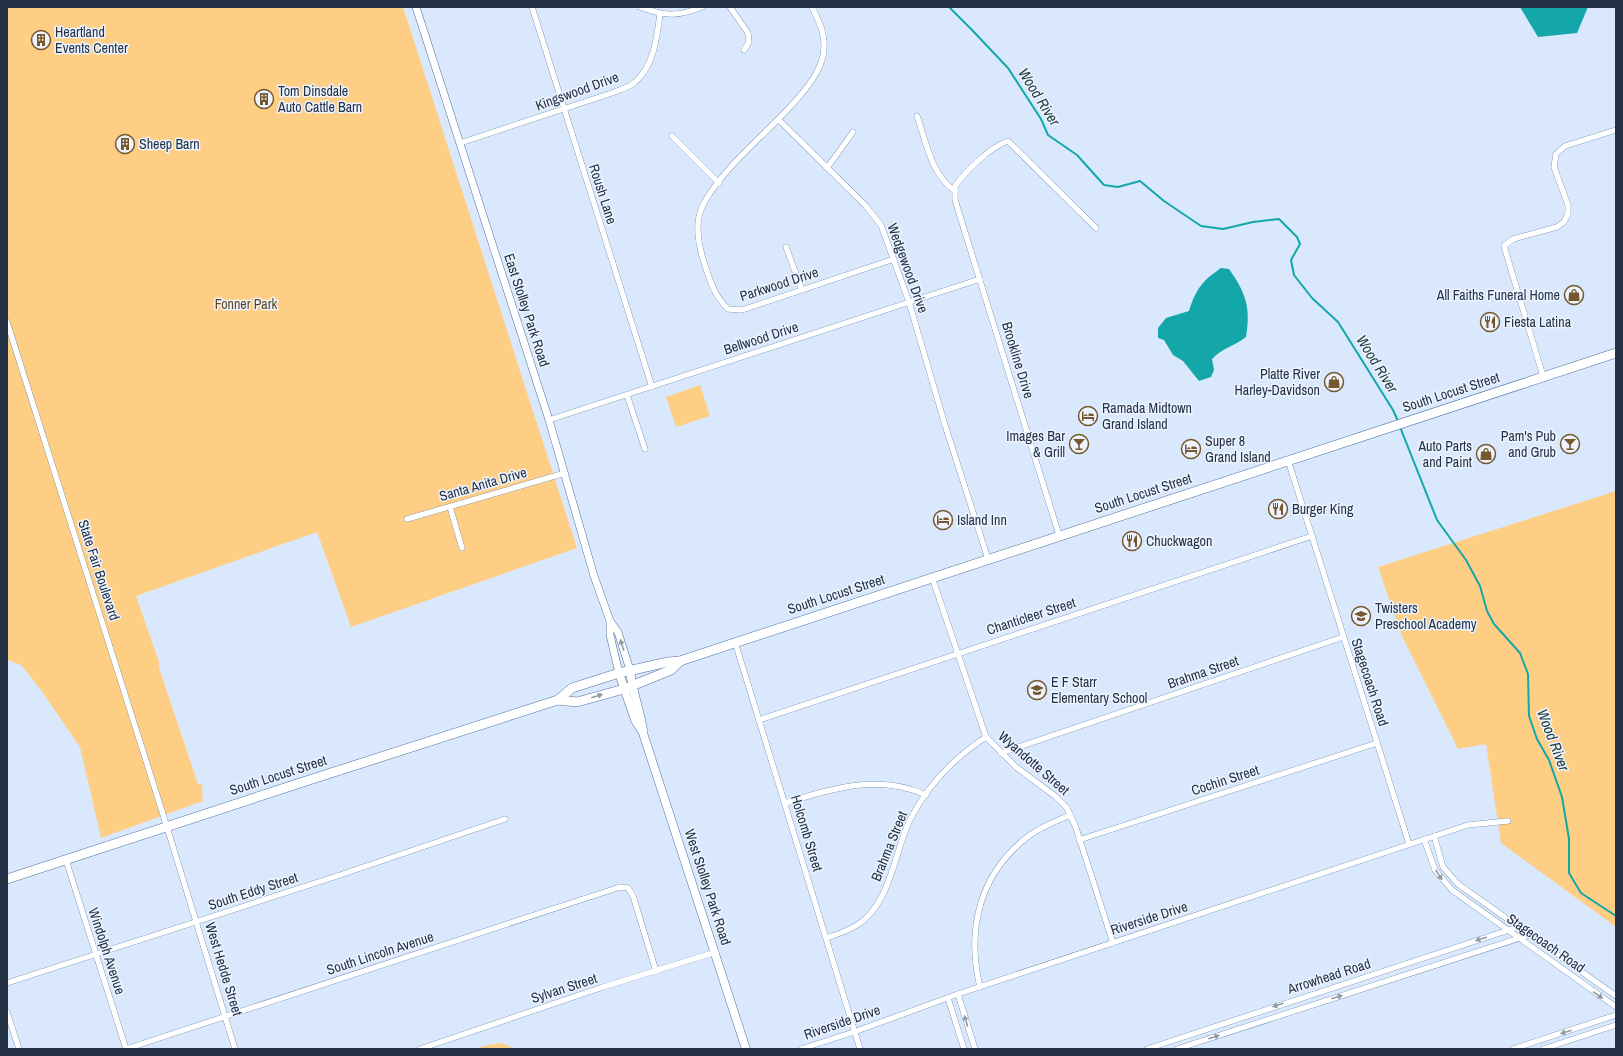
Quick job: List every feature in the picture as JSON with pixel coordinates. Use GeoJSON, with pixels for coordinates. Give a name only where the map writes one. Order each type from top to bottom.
{"type":"FeatureCollection","features":[{"type":"Feature","properties":{"kind":"main road","name":"South Locust Street"},"geometry":{"type":"LineString","coordinates":[[7,879],[558,700],[572,688],[630,670],[680,661],[1616,353]]}},
{"type":"Feature","properties":{"kind":"main road","name":"South Locust Street"},"geometry":{"type":"LineString","coordinates":[[558,700],[577,702],[628,687],[671,670],[680,661]]}},
{"type":"Feature","properties":{"kind":"main road","name":"West Stolley Park Road"},"geometry":{"type":"LineString","coordinates":[[630,670],[628,687],[635,720],[643,733],[716,952],[746,1049]]}},
{"type":"Feature","properties":{"kind":"main road","name":"West Stolley Park Road"},"geometry":{"type":"LineString","coordinates":[[619,673],[628,687]]}},
{"type":"Feature","properties":{"kind":"street","name":"East Stolley Park Road"},"geometry":{"type":"LineString","coordinates":[[416,7],[549,420],[594,576],[610,621],[618,632],[630,670]]}},
{"type":"Feature","properties":{"kind":"street","name":"Roush Lane"},"geometry":{"type":"LineString","coordinates":[[532,7],[652,387]]}},
{"type":"Feature","properties":{"kind":"street"},"geometry":{"type":"LineString","coordinates":[[640,7],[660,14],[674,16],[702,7]]}},
{"type":"Feature","properties":{"kind":"street"},"geometry":{"type":"LineString","coordinates":[[730,7],[748,33],[749,42],[744,50]]}},
{"type":"Feature","properties":{"kind":"street"},"geometry":{"type":"LineString","coordinates":[[779,120],[808,86],[820,65],[824,48],[822,29],[812,7]]}},
{"type":"Feature","properties":{"kind":"street","name":"Kingswood Drive"},"geometry":{"type":"LineString","coordinates":[[460,143],[612,93],[635,82],[648,65],[657,40],[660,14]]}},
{"type":"Feature","properties":{"kind":"street"},"geometry":{"type":"LineString","coordinates":[[917,116],[939,176],[955,191]]}},
{"type":"Feature","properties":{"kind":"street","name":"Wedgewood Drive"},"geometry":{"type":"LineString","coordinates":[[779,120],[865,206],[881,225],[909,302],[945,425],[988,559]]}},
{"type":"Feature","properties":{"kind":"street","name":"Parkwood Drive"},"geometry":{"type":"LineString","coordinates":[[779,120],[728,171],[703,204],[698,225],[700,251],[718,299],[728,309],[742,310],[894,259]]}},
{"type":"Feature","properties":{"kind":"street"},"geometry":{"type":"LineString","coordinates":[[1543,376],[1504,246],[1513,239],[1558,227],[1564,222],[1568,214],[1568,205],[1554,167],[1556,154],[1565,146],[1616,130]]}},
{"type":"Feature","properties":{"kind":"street"},"geometry":{"type":"LineString","coordinates":[[827,168],[853,132]]}},
{"type":"Feature","properties":{"kind":"street"},"geometry":{"type":"LineString","coordinates":[[672,136],[718,183]]}},
{"type":"Feature","properties":{"kind":"street"},"geometry":{"type":"LineString","coordinates":[[955,191],[954,186],[964,174],[1000,143],[1008,141],[1096,228]]}},
{"type":"Feature","properties":{"kind":"street","name":"Brookline Drive"},"geometry":{"type":"LineString","coordinates":[[955,191],[956,200],[980,279],[1060,535]]}},
{"type":"Feature","properties":{"kind":"street"},"geometry":{"type":"LineString","coordinates":[[786,247],[802,290]]}},
{"type":"Feature","properties":{"kind":"street","name":"Bellwood Drive"},"geometry":{"type":"LineString","coordinates":[[549,420],[980,279]]}},
{"type":"Feature","properties":{"kind":"street","name":"State Fair Boulevard"},"geometry":{"type":"LineString","coordinates":[[7,322],[167,827]]}},
{"type":"Feature","properties":{"kind":"street"},"geometry":{"type":"LineString","coordinates":[[627,395],[645,449]]}},
{"type":"Feature","properties":{"kind":"street","name":"Stagecoach Road"},"geometry":{"type":"LineString","coordinates":[[1288,460],[1409,844]]}},
{"type":"Feature","properties":{"kind":"street","name":"Santa Anita Drive"},"geometry":{"type":"LineString","coordinates":[[407,519],[565,473]]}},
{"type":"Feature","properties":{"kind":"street"},"geometry":{"type":"LineString","coordinates":[[450,506],[462,548]]}},
{"type":"Feature","properties":{"kind":"street","name":"Chanticleer Street"},"geometry":{"type":"LineString","coordinates":[[759,720],[1312,536]]}},
{"type":"Feature","properties":{"kind":"street","name":"Wyandotte Street"},"geometry":{"type":"LineString","coordinates":[[932,577],[986,737],[1016,767],[1054,796],[1067,808],[1113,943]]}},
{"type":"Feature","properties":{"kind":"street","name":"East Stolley Park Road"},"geometry":{"type":"LineString","coordinates":[[610,621],[610,635],[619,673]]}},
{"type":"Feature","properties":{"kind":"street","name":"Brahma Street"},"geometry":{"type":"LineString","coordinates":[[1001,753],[1343,637]]}},
{"type":"Feature","properties":{"kind":"street","name":"Holcomb Street"},"geometry":{"type":"LineString","coordinates":[[735,642],[860,1049]]}},
{"type":"Feature","properties":{"kind":"street","name":"Brahma Street"},"geometry":{"type":"LineString","coordinates":[[826,938],[858,925],[869,915],[890,878],[898,850],[910,821],[932,785],[965,751],[986,737]]}},
{"type":"Feature","properties":{"kind":"street","name":"Cochin Street"},"geometry":{"type":"LineString","coordinates":[[1079,840],[1377,743]]}},
{"type":"Feature","properties":{"kind":"street"},"geometry":{"type":"LineString","coordinates":[[785,803],[840,786],[868,784],[897,787],[926,795]]}},
{"type":"Feature","properties":{"kind":"street"},"geometry":{"type":"LineString","coordinates":[[980,987],[976,973],[974,935],[983,894],[1004,859],[1016,846],[1031,834],[1070,815]]}},
{"type":"Feature","properties":{"kind":"street","name":"South Eddy Street"},"geometry":{"type":"LineString","coordinates":[[7,983],[334,877],[505,819]]}},
{"type":"Feature","properties":{"kind":"street","name":"Riverside Drive"},"geometry":{"type":"LineString","coordinates":[[800,1049],[854,1032],[958,994],[1424,839],[1468,825],[1508,821]]}},
{"type":"Feature","properties":{"kind":"street","name":"West Hedde Street"},"geometry":{"type":"LineString","coordinates":[[167,827],[236,1049]]}},
{"type":"Feature","properties":{"kind":"street","name":"Stagecoach Road"},"geometry":{"type":"LineString","coordinates":[[1434,836],[1444,867],[1458,884],[1616,996]]}},
{"type":"Feature","properties":{"kind":"street","name":"Stagecoach Road"},"geometry":{"type":"LineString","coordinates":[[1424,839],[1435,870],[1442,881],[1462,899],[1616,1007]]}},
{"type":"Feature","properties":{"kind":"street","name":"Windolph Avenue"},"geometry":{"type":"LineString","coordinates":[[66,860],[126,1049]]}},
{"type":"Feature","properties":{"kind":"street","name":"South Lincoln Avenue"},"geometry":{"type":"LineString","coordinates":[[126,1049],[620,887],[628,888],[635,902],[656,970]]}},
{"type":"Feature","properties":{"kind":"street","name":"Arrowhead Road"},"geometry":{"type":"LineString","coordinates":[[1147,1049],[1518,926]]}},
{"type":"Feature","properties":{"kind":"street","name":"Arrowhead Road"},"geometry":{"type":"LineString","coordinates":[[1177,1049],[1529,934]]}},
{"type":"Feature","properties":{"kind":"street","name":"Sylvan Street"},"geometry":{"type":"LineString","coordinates":[[420,1049],[656,970],[716,952]]}},
{"type":"Feature","properties":{"kind":"street"},"geometry":{"type":"LineString","coordinates":[[958,994],[975,1049]]}},
{"type":"Feature","properties":{"kind":"street"},"geometry":{"type":"LineString","coordinates":[[948,998],[964,1049]]}},
{"type":"Feature","properties":{"kind":"street"},"geometry":{"type":"LineString","coordinates":[[7,1012],[19,1049]]}},
{"type":"Feature","properties":{"kind":"street"},"geometry":{"type":"LineString","coordinates":[[1513,1049],[1616,1015]]}},
{"type":"Feature","properties":{"kind":"street"},"geometry":{"type":"LineString","coordinates":[[1543,1049],[1616,1025]]}},
{"type":"Feature","properties":{"kind":"green space","name":"Fonner Park"},"geometry":{"type":"Polygon","coordinates":[[[7,7],[403,7],[577,548],[351,627],[317,532],[136,596],[198,784],[201,784],[202,786],[203,801],[101,838],[80,747],[41,690],[21,665],[7,660],[7,7]]]}},
{"type":"Feature","properties":{"kind":"green space"},"geometry":{"type":"Polygon","coordinates":[[[700,385],[710,416],[676,427],[666,397],[700,385]]]}},
{"type":"Feature","properties":{"kind":"green space"},"geometry":{"type":"Polygon","coordinates":[[[1616,491],[1616,927],[1501,843],[1486,744],[1458,749],[1401,634],[1378,567],[1616,491]]]}},
{"type":"Feature","properties":{"kind":"green space"},"geometry":{"type":"Polygon","coordinates":[[[502,1043],[515,1049],[474,1049],[488,1045],[502,1043]]]}},
{"type":"Feature","properties":{"kind":"shaded area"},"geometry":{"type":"Polygon","coordinates":[[[1520,7],[1588,7],[1577,33],[1538,37],[1520,7]]]}},
{"type":"Feature","properties":{"kind":"shaded area"},"geometry":{"type":"Polygon","coordinates":[[[1221,268],[1229,269],[1240,286],[1246,301],[1248,318],[1246,337],[1216,355],[1212,359],[1214,370],[1211,377],[1199,381],[1183,361],[1173,355],[1164,340],[1158,338],[1158,328],[1166,318],[1189,311],[1200,286],[1221,268]]]}},
{"type":"Feature","properties":{"kind":"waterway","name":"Wood River"},"geometry":{"type":"LineString","coordinates":[[949,7],[1008,68],[1041,119],[1048,135],[1077,155],[1104,185],[1118,187],[1140,181],[1164,201],[1201,226],[1223,229],[1253,222],[1279,219],[1297,237],[1300,244],[1291,260],[1294,275],[1312,298],[1338,322],[1393,410],[1398,421]]}},
{"type":"Feature","properties":{"kind":"waterway","name":"Wood River"},"geometry":{"type":"LineString","coordinates":[[1400,427],[1437,520],[1466,560],[1480,586],[1487,611],[1494,624],[1520,653],[1528,674],[1529,716],[1537,739],[1549,760],[1562,797],[1569,839],[1569,873],[1581,893],[1616,916]]}},
{"type":"Feature","properties":{"kind":"place","name":"Heartland Events Center"},"geometry":{"type":"Point","coordinates":[41,40]}},
{"type":"Feature","properties":{"kind":"place","name":"Tom Dinsdale Auto Cattle Barn"},"geometry":{"type":"Point","coordinates":[264,99]}},
{"type":"Feature","properties":{"kind":"place","name":"Sheep Barn"},"geometry":{"type":"Point","coordinates":[125,144]}},
{"type":"Feature","properties":{"kind":"place","name":"All Faiths Funeral Home"},"geometry":{"type":"Point","coordinates":[1574,295]}},
{"type":"Feature","properties":{"kind":"place","name":"Fiesta Latina"},"geometry":{"type":"Point","coordinates":[1490,322]}},
{"type":"Feature","properties":{"kind":"place","name":"Platte River Harley-Davidson"},"geometry":{"type":"Point","coordinates":[1334,382]}},
{"type":"Feature","properties":{"kind":"place","name":"Ramada Midtown Grand Island"},"geometry":{"type":"Point","coordinates":[1088,416]}},
{"type":"Feature","properties":{"kind":"place","name":"Images Bar & Grill"},"geometry":{"type":"Point","coordinates":[1079,444]}},
{"type":"Feature","properties":{"kind":"place","name":"Pam's Pub and Grub"},"geometry":{"type":"Point","coordinates":[1570,444]}},
{"type":"Feature","properties":{"kind":"place","name":"Super 8 Grand Island"},"geometry":{"type":"Point","coordinates":[1191,449]}},
{"type":"Feature","properties":{"kind":"place","name":"Auto Parts and Paint"},"geometry":{"type":"Point","coordinates":[1486,454]}},
{"type":"Feature","properties":{"kind":"place","name":"Burger King"},"geometry":{"type":"Point","coordinates":[1278,509]}},
{"type":"Feature","properties":{"kind":"place","name":"Island Inn"},"geometry":{"type":"Point","coordinates":[943,520]}},
{"type":"Feature","properties":{"kind":"place","name":"Chuckwagon"},"geometry":{"type":"Point","coordinates":[1132,541]}},
{"type":"Feature","properties":{"kind":"place","name":"Twisters Preschool Academy"},"geometry":{"type":"Point","coordinates":[1361,616]}},
{"type":"Feature","properties":{"kind":"place","name":"E F Starr Elementary School"},"geometry":{"type":"Point","coordinates":[1037,690]}}]}
